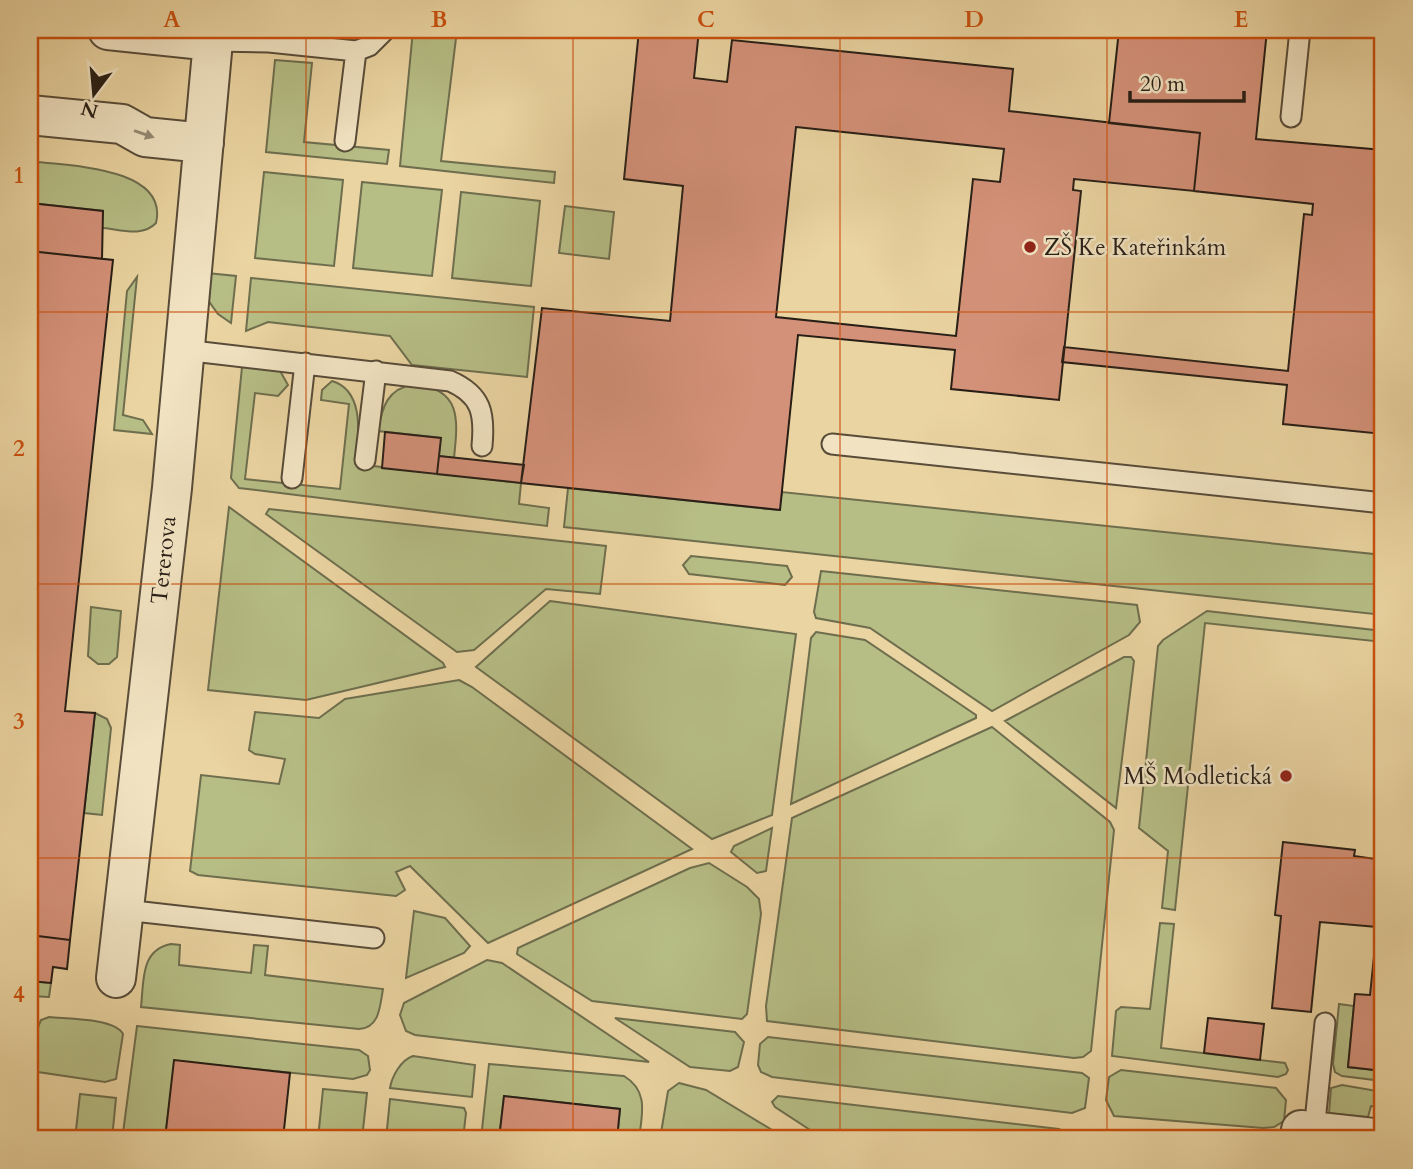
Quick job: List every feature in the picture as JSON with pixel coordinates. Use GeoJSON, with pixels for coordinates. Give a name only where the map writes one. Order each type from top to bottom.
{"type":"FeatureCollection","features":[{"type":"Feature","properties":{"kind":"street"},"geometry":{"type":"LineString","coordinates":[[108,30],[213,41]]}},
{"type":"Feature","properties":{"kind":"street","name":"Tererova"},"geometry":{"type":"LineString","coordinates":[[116,978],[184,350],[213,41]]}},
{"type":"Feature","properties":{"kind":"street"},"geometry":{"type":"LineString","coordinates":[[30,115],[122,124],[145,137],[204,143]]}},
{"type":"Feature","properties":{"kind":"street"},"geometry":{"type":"LineString","coordinates":[[1307,1131],[1383,1139]]}},
{"type":"Feature","properties":{"kind":"lane"},"geometry":{"type":"LineString","coordinates":[[213,41],[269,42],[356,51],[369,46],[385,30]]}},
{"type":"Feature","properties":{"kind":"lane"},"geometry":{"type":"LineString","coordinates":[[1291,117],[1300,30]]}},
{"type":"Feature","properties":{"kind":"lane"},"geometry":{"type":"LineString","coordinates":[[345,141],[356,51]]}},
{"type":"Feature","properties":{"kind":"lane"},"geometry":{"type":"LineString","coordinates":[[184,350],[437,377],[464,387],[480,403],[484,425],[482,446]]}},
{"type":"Feature","properties":{"kind":"lane"},"geometry":{"type":"LineString","coordinates":[[292,478],[304,363]]}},
{"type":"Feature","properties":{"kind":"lane"},"geometry":{"type":"LineString","coordinates":[[365,460],[376,371]]}},
{"type":"Feature","properties":{"kind":"lane"},"geometry":{"type":"LineString","coordinates":[[832,444],[1383,503]]}},
{"type":"Feature","properties":{"kind":"lane"},"geometry":{"type":"LineString","coordinates":[[125,910],[374,938]]}},
{"type":"Feature","properties":{"kind":"lane"},"geometry":{"type":"LineString","coordinates":[[1307,1131],[1325,1023]]}},
{"type":"Feature","properties":{"kind":"green space"},"geometry":{"type":"Polygon","coordinates":[[[413,30],[457,30],[441,161],[555,172],[554,183],[400,166],[413,30]]]}},
{"type":"Feature","properties":{"kind":"green space"},"geometry":{"type":"Polygon","coordinates":[[[275,60],[312,63],[304,142],[389,150],[387,164],[266,152],[275,60]]]}},
{"type":"Feature","properties":{"kind":"green space"},"geometry":{"type":"Polygon","coordinates":[[[38,162],[114,173],[133,181],[148,191],[156,205],[156,223],[139,231],[104,228],[101,227],[103,211],[30,203],[31,172],[38,162]]]}},
{"type":"Feature","properties":{"kind":"green space"},"geometry":{"type":"Polygon","coordinates":[[[264,172],[343,180],[334,266],[255,258],[264,172]]]}},
{"type":"Feature","properties":{"kind":"green space"},"geometry":{"type":"Polygon","coordinates":[[[362,182],[442,190],[432,276],[353,268],[362,182]]]}},
{"type":"Feature","properties":{"kind":"green space"},"geometry":{"type":"Polygon","coordinates":[[[461,192],[540,201],[531,286],[452,278],[461,192]]]}},
{"type":"Feature","properties":{"kind":"green space"},"geometry":{"type":"Polygon","coordinates":[[[565,206],[614,212],[609,259],[559,253],[565,206]]]}},
{"type":"Feature","properties":{"kind":"green space"},"geometry":{"type":"Polygon","coordinates":[[[207,273],[236,276],[231,323],[218,314],[205,296],[207,273]]]}},
{"type":"Feature","properties":{"kind":"green space"},"geometry":{"type":"Polygon","coordinates":[[[137,277],[123,415],[143,420],[152,434],[114,430],[127,291],[137,277]]]}},
{"type":"Feature","properties":{"kind":"green space"},"geometry":{"type":"Polygon","coordinates":[[[251,278],[534,307],[527,377],[412,365],[390,336],[268,322],[246,331],[251,278]]]}},
{"type":"Feature","properties":{"kind":"green space"},"geometry":{"type":"Polygon","coordinates":[[[242,367],[279,369],[288,385],[278,396],[255,393],[245,479],[340,489],[349,404],[321,400],[322,390],[332,381],[343,386],[355,405],[358,416],[356,464],[521,483],[519,504],[549,508],[547,526],[239,488],[231,478],[242,367]]]}},
{"type":"Feature","properties":{"kind":"green space"},"geometry":{"type":"Polygon","coordinates":[[[414,384],[441,392],[454,409],[454,458],[439,456],[440,438],[378,431],[387,400],[398,390],[414,384]]]}},
{"type":"Feature","properties":{"kind":"green space"},"geometry":{"type":"Polygon","coordinates":[[[568,488],[779,510],[782,492],[1383,555],[1383,615],[564,527],[568,488]]]}},
{"type":"Feature","properties":{"kind":"green space"},"geometry":{"type":"Polygon","coordinates":[[[229,507],[445,667],[306,700],[208,690],[229,507]]]}},
{"type":"Feature","properties":{"kind":"green space"},"geometry":{"type":"Polygon","coordinates":[[[269,509],[606,546],[600,594],[546,589],[474,650],[457,652],[266,514],[269,509]]]}},
{"type":"Feature","properties":{"kind":"green space"},"geometry":{"type":"Polygon","coordinates":[[[691,556],[787,566],[792,577],[785,585],[689,574],[683,565],[691,556]]]}},
{"type":"Feature","properties":{"kind":"green space"},"geometry":{"type":"Polygon","coordinates":[[[821,571],[1137,605],[1140,622],[1129,635],[992,711],[870,628],[816,618],[814,612],[821,571]]]}},
{"type":"Feature","properties":{"kind":"green space"},"geometry":{"type":"Polygon","coordinates":[[[550,601],[796,634],[772,815],[712,839],[476,667],[550,601]]]}},
{"type":"Feature","properties":{"kind":"green space"},"geometry":{"type":"Polygon","coordinates":[[[91,607],[121,611],[117,657],[109,664],[98,664],[88,656],[91,607]]]}},
{"type":"Feature","properties":{"kind":"green space"},"geometry":{"type":"Polygon","coordinates":[[[1207,611],[1383,631],[1383,642],[1205,623],[1175,910],[1162,908],[1168,851],[1139,828],[1158,646],[1207,611]]]}},
{"type":"Feature","properties":{"kind":"green space"},"geometry":{"type":"Polygon","coordinates":[[[816,632],[865,640],[976,715],[976,718],[791,804],[811,638],[816,632]]]}},
{"type":"Feature","properties":{"kind":"green space"},"geometry":{"type":"Polygon","coordinates":[[[1124,657],[1131,657],[1134,661],[1116,808],[1005,721],[1124,657]]]}},
{"type":"Feature","properties":{"kind":"green space"},"geometry":{"type":"Polygon","coordinates":[[[459,680],[692,849],[488,943],[410,866],[396,872],[405,890],[396,896],[198,875],[190,871],[201,775],[279,784],[285,759],[255,754],[249,750],[255,712],[319,718],[345,699],[459,680]]]}},
{"type":"Feature","properties":{"kind":"green space"},"geometry":{"type":"Polygon","coordinates":[[[95,713],[107,719],[111,728],[102,815],[84,813],[95,713]]]}},
{"type":"Feature","properties":{"kind":"green space"},"geometry":{"type":"Polygon","coordinates":[[[992,727],[1110,822],[1114,830],[1091,1051],[1083,1057],[1074,1058],[767,1021],[766,1006],[792,818],[992,727]]]}},
{"type":"Feature","properties":{"kind":"green space"},"geometry":{"type":"Polygon","coordinates":[[[772,828],[766,871],[757,873],[731,852],[734,846],[772,828]]]}},
{"type":"Feature","properties":{"kind":"green space"},"geometry":{"type":"Polygon","coordinates":[[[709,863],[747,887],[759,899],[761,914],[747,1014],[742,1019],[592,1001],[517,954],[518,948],[690,868],[709,863]]]}},
{"type":"Feature","properties":{"kind":"green space"},"geometry":{"type":"Polygon","coordinates":[[[414,911],[445,918],[470,946],[464,953],[406,978],[414,911]]]}},
{"type":"Feature","properties":{"kind":"green space"},"geometry":{"type":"Polygon","coordinates":[[[1160,923],[1174,924],[1161,1048],[1285,1063],[1288,1070],[1286,1074],[1278,1077],[1112,1056],[1116,1011],[1121,1007],[1150,1009],[1160,923]]]}},
{"type":"Feature","properties":{"kind":"green space"},"geometry":{"type":"Polygon","coordinates":[[[180,945],[179,965],[251,973],[254,945],[268,946],[265,975],[383,989],[378,1015],[371,1025],[359,1029],[141,1007],[149,960],[161,947],[180,945]]]}},
{"type":"Feature","properties":{"kind":"green space"},"geometry":{"type":"Polygon","coordinates":[[[487,960],[502,963],[649,1062],[415,1035],[406,1031],[400,1015],[404,1003],[487,960]]]}},
{"type":"Feature","properties":{"kind":"green space"},"geometry":{"type":"Polygon","coordinates":[[[30,981],[51,983],[49,997],[30,996],[30,981]]]}},
{"type":"Feature","properties":{"kind":"green space"},"geometry":{"type":"Polygon","coordinates":[[[1339,1004],[1354,1006],[1348,1067],[1383,1071],[1383,1081],[1342,1076],[1335,1072],[1333,1064],[1339,1004]]]}},
{"type":"Feature","properties":{"kind":"green space"},"geometry":{"type":"Polygon","coordinates":[[[49,1017],[101,1022],[118,1029],[123,1034],[116,1079],[105,1082],[38,1072],[34,1054],[37,1032],[41,1020],[49,1017]]]}},
{"type":"Feature","properties":{"kind":"green space"},"geometry":{"type":"Polygon","coordinates":[[[615,1018],[735,1032],[744,1042],[738,1067],[730,1071],[690,1067],[615,1018]]]}},
{"type":"Feature","properties":{"kind":"green space"},"geometry":{"type":"Polygon","coordinates":[[[137,1026],[359,1050],[368,1056],[370,1070],[367,1075],[353,1079],[175,1061],[165,1139],[126,1139],[123,1133],[137,1026]]]}},
{"type":"Feature","properties":{"kind":"green space"},"geometry":{"type":"Polygon","coordinates":[[[768,1037],[1082,1073],[1089,1078],[1085,1108],[1072,1113],[772,1077],[761,1072],[758,1065],[760,1044],[768,1037]]]}},
{"type":"Feature","properties":{"kind":"green space"},"geometry":{"type":"Polygon","coordinates":[[[413,1056],[475,1065],[472,1097],[390,1088],[398,1069],[413,1056]]]}},
{"type":"Feature","properties":{"kind":"green space"},"geometry":{"type":"Polygon","coordinates":[[[489,1064],[624,1076],[632,1082],[641,1096],[639,1139],[617,1139],[620,1109],[504,1096],[499,1139],[481,1139],[489,1064]]]}},
{"type":"Feature","properties":{"kind":"green space"},"geometry":{"type":"Polygon","coordinates":[[[1121,1070],[1276,1088],[1286,1100],[1284,1121],[1274,1127],[1263,1128],[1114,1116],[1106,1100],[1109,1077],[1121,1070]]]}},
{"type":"Feature","properties":{"kind":"green space"},"geometry":{"type":"Polygon","coordinates":[[[679,1083],[706,1090],[787,1139],[660,1139],[668,1091],[679,1083]]]}},
{"type":"Feature","properties":{"kind":"green space"},"geometry":{"type":"Polygon","coordinates":[[[1342,1085],[1383,1092],[1383,1107],[1371,1106],[1368,1117],[1329,1113],[1331,1088],[1342,1085]]]}},
{"type":"Feature","properties":{"kind":"green space"},"geometry":{"type":"Polygon","coordinates":[[[323,1089],[367,1093],[362,1139],[318,1139],[323,1089]]]}},
{"type":"Feature","properties":{"kind":"green space"},"geometry":{"type":"Polygon","coordinates":[[[80,1094],[116,1098],[112,1139],[75,1139],[80,1094]]]}},
{"type":"Feature","properties":{"kind":"green space"},"geometry":{"type":"Polygon","coordinates":[[[778,1096],[1059,1129],[1075,1139],[824,1139],[775,1107],[772,1102],[778,1096]]]}},
{"type":"Feature","properties":{"kind":"green space"},"geometry":{"type":"Polygon","coordinates":[[[390,1099],[464,1108],[466,1113],[463,1139],[386,1139],[390,1099]]]}},
{"type":"Feature","properties":{"kind":"building"},"geometry":{"type":"Polygon","coordinates":[[[639,30],[699,30],[694,78],[727,82],[732,40],[1013,69],[1009,111],[1200,133],[1194,191],[1074,179],[1073,190],[1081,191],[1059,400],[951,389],[955,350],[798,335],[780,510],[521,483],[542,308],[670,321],[683,186],[624,179],[639,30]],[[796,127],[776,317],[956,336],[973,179],[1000,182],[1004,149],[796,127]]]}},
{"type":"Feature","properties":{"kind":"building"},"geometry":{"type":"Polygon","coordinates":[[[1119,30],[1267,30],[1256,139],[1383,150],[1383,434],[1283,424],[1287,385],[1062,362],[1064,347],[1288,371],[1304,214],[1312,215],[1313,204],[1194,191],[1200,133],[1109,123],[1119,30]]]}},
{"type":"Feature","properties":{"kind":"building"},"geometry":{"type":"Polygon","coordinates":[[[30,203],[103,211],[102,259],[30,251],[30,203]]]}},
{"type":"Feature","properties":{"kind":"building"},"geometry":{"type":"Polygon","coordinates":[[[30,251],[113,260],[65,711],[95,713],[70,940],[30,935],[30,251]]]}},
{"type":"Feature","properties":{"kind":"building"},"geometry":{"type":"Polygon","coordinates":[[[385,432],[441,438],[437,474],[382,468],[385,432]]]}},
{"type":"Feature","properties":{"kind":"building"},"geometry":{"type":"Polygon","coordinates":[[[439,456],[524,465],[521,483],[437,474],[439,456]]]}},
{"type":"Feature","properties":{"kind":"building"},"geometry":{"type":"Polygon","coordinates":[[[1283,842],[1355,850],[1354,856],[1383,860],[1383,1071],[1348,1067],[1355,994],[1370,995],[1377,927],[1320,922],[1311,1012],[1272,1008],[1281,916],[1275,915],[1283,842]]]}},
{"type":"Feature","properties":{"kind":"building"},"geometry":{"type":"Polygon","coordinates":[[[30,935],[70,940],[67,969],[53,967],[51,983],[30,981],[30,935]]]}},
{"type":"Feature","properties":{"kind":"building"},"geometry":{"type":"Polygon","coordinates":[[[1208,1018],[1264,1024],[1260,1060],[1204,1053],[1208,1018]]]}},
{"type":"Feature","properties":{"kind":"building"},"geometry":{"type":"Polygon","coordinates":[[[174,1060],[290,1073],[283,1139],[165,1139],[174,1060]]]}},
{"type":"Feature","properties":{"kind":"building"},"geometry":{"type":"Polygon","coordinates":[[[504,1096],[620,1109],[617,1139],[499,1139],[504,1096]]]}},
{"type":"Feature","properties":{"kind":"place","name":"ZŠ Ke Kateřinkám"},"geometry":{"type":"Point","coordinates":[1030,247]}},
{"type":"Feature","properties":{"kind":"place","name":"MŠ Modletická"},"geometry":{"type":"Point","coordinates":[1286,776]}}]}
